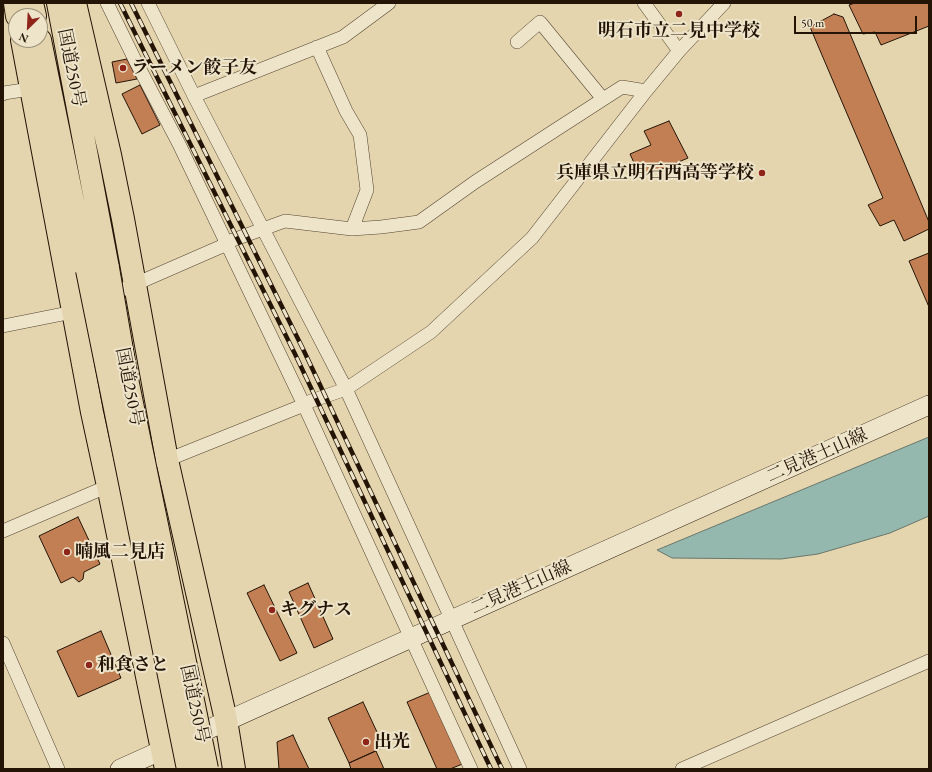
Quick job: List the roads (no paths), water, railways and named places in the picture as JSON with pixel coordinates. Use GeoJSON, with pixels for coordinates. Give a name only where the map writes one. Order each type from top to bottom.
{"type":"FeatureCollection","features":[{"type":"Feature","properties":{"kind":"highway","name":"国道250号"},"geometry":{"type":"LineString","coordinates":[[58,3],[98,269],[188,769]]}},
{"type":"Feature","properties":{"kind":"highway"},"geometry":{"type":"LineString","coordinates":[[75,3],[110,155],[167,460],[226,720],[234,769]]}},
{"type":"Feature","properties":{"kind":"highway"},"geometry":{"type":"LineString","coordinates":[[23,48],[92,412],[164,759]]}},
{"type":"Feature","properties":{"kind":"highway","name":"国道250号"},"geometry":{"type":"LineString","coordinates":[[42,48],[127,379],[207,769]]}},
{"type":"Feature","properties":{"kind":"main road","name":"二見港土山線"},"geometry":{"type":"LineString","coordinates":[[120,769],[164,759],[226,720],[928,406]]}},
{"type":"Feature","properties":{"kind":"street"},"geometry":{"type":"LineString","coordinates":[[107,3],[179,144],[304,405],[471,769]]}},
{"type":"Feature","properties":{"kind":"street"},"geometry":{"type":"LineString","coordinates":[[148,3],[262,229],[346,389],[520,769]]}},
{"type":"Feature","properties":{"kind":"street"},"geometry":{"type":"LineString","coordinates":[[194,96],[343,36],[389,3]]}},
{"type":"Feature","properties":{"kind":"street"},"geometry":{"type":"LineString","coordinates":[[644,3],[679,51]]}},
{"type":"Feature","properties":{"kind":"street"},"geometry":{"type":"LineString","coordinates":[[3,531],[167,460],[311,401],[346,389],[431,332],[532,238],[646,91],[679,51],[724,3]]}},
{"type":"Feature","properties":{"kind":"street"},"geometry":{"type":"LineString","coordinates":[[517,42],[540,22],[603,99]]}},
{"type":"Feature","properties":{"kind":"street"},"geometry":{"type":"LineString","coordinates":[[317,47],[346,111],[360,135],[367,190],[352,229]]}},
{"type":"Feature","properties":{"kind":"street"},"geometry":{"type":"LineString","coordinates":[[3,326],[73,312],[227,244],[230,241],[285,221],[352,229],[419,222],[476,182],[622,87],[646,91]]}},
{"type":"Feature","properties":{"kind":"street"},"geometry":{"type":"LineString","coordinates":[[3,92],[30,89]]}},
{"type":"Feature","properties":{"kind":"street"},"geometry":{"type":"LineString","coordinates":[[3,643],[58,769]]}},
{"type":"Feature","properties":{"kind":"street"},"geometry":{"type":"LineString","coordinates":[[682,769],[929,661]]}},
{"type":"Feature","properties":{"kind":"water"},"geometry":{"type":"Polygon","coordinates":[[[929,437],[929,516],[890,533],[818,554],[781,559],[672,558],[657,550],[929,437]]]}},
{"type":"Feature","properties":{"kind":"railway"},"geometry":{"type":"LineString","coordinates":[[120,3],[295,354],[491,769]]}},
{"type":"Feature","properties":{"kind":"railway"},"geometry":{"type":"LineString","coordinates":[[131,3],[303,349],[502,769]]}},
{"type":"Feature","properties":{"kind":"place","name":"明石市立二見中学校"},"geometry":{"type":"Point","coordinates":[679,14]}},
{"type":"Feature","properties":{"kind":"place","name":"ラーメン餃子友"},"geometry":{"type":"Point","coordinates":[123,68]}},
{"type":"Feature","properties":{"kind":"place","name":"兵庫県立明石西高等学校"},"geometry":{"type":"Point","coordinates":[762,173]}},
{"type":"Feature","properties":{"kind":"place","name":"喃風二見店"},"geometry":{"type":"Point","coordinates":[67,552]}},
{"type":"Feature","properties":{"kind":"place","name":"キグナス"},"geometry":{"type":"Point","coordinates":[272,610]}},
{"type":"Feature","properties":{"kind":"place","name":"和食さと"},"geometry":{"type":"Point","coordinates":[89,665]}},
{"type":"Feature","properties":{"kind":"place","name":"出光"},"geometry":{"type":"Point","coordinates":[366,742]}}]}
